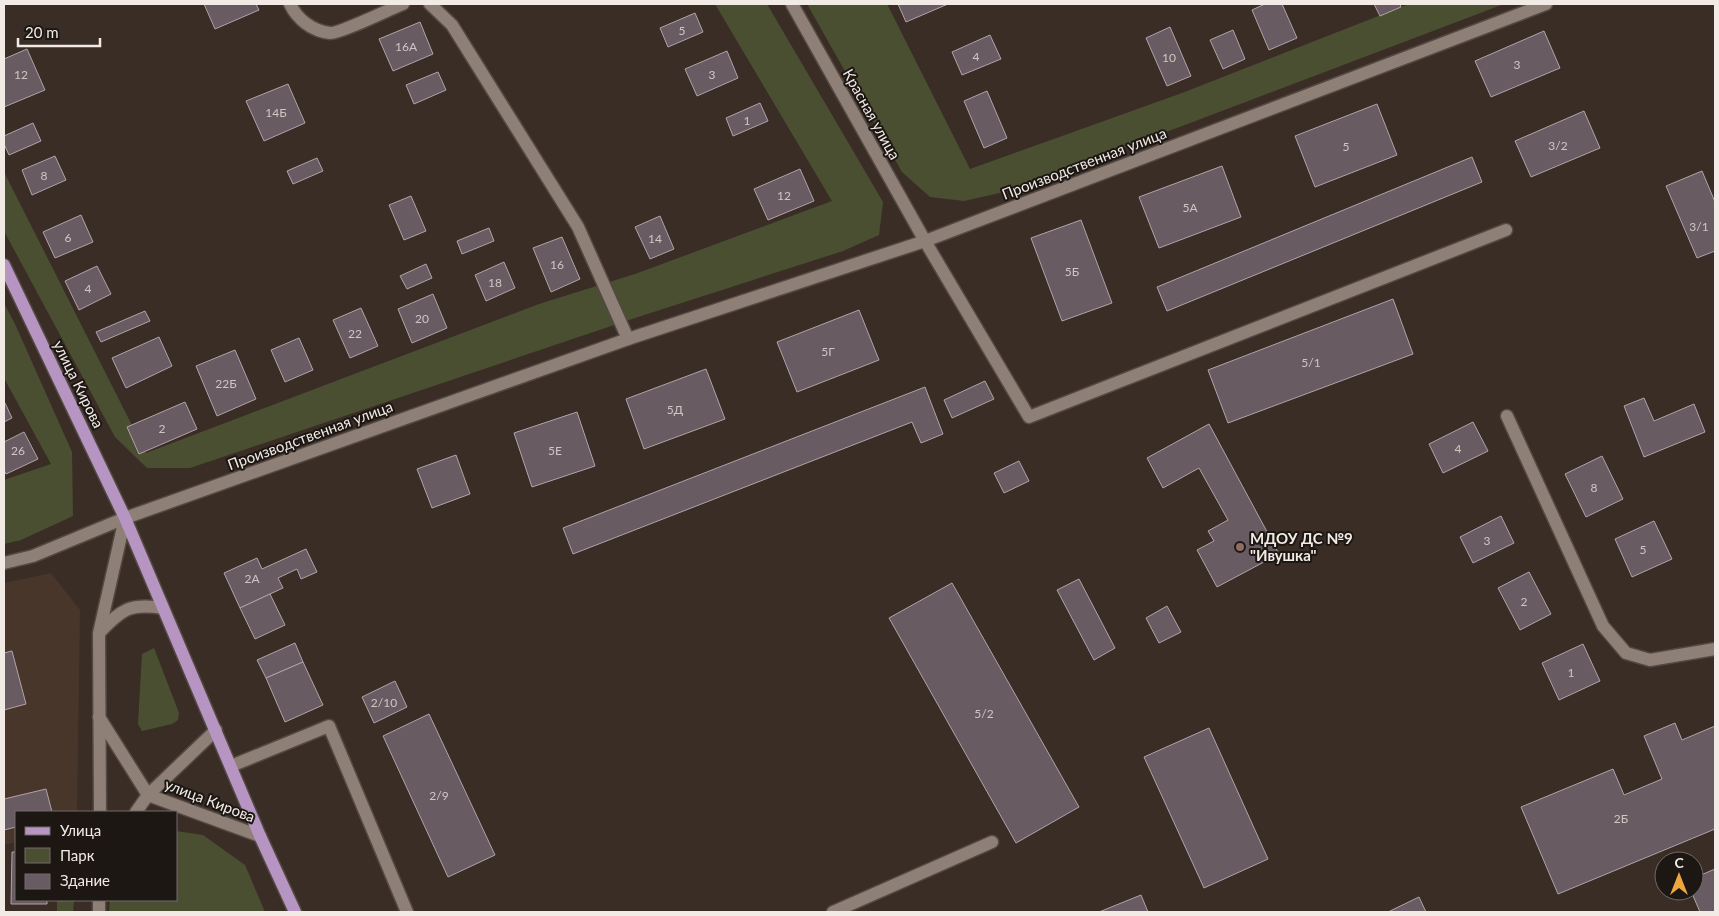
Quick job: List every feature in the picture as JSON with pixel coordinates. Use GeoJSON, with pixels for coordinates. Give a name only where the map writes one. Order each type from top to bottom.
{"type":"FeatureCollection","features":[{"type":"Feature","properties":{"kind":"main road","name":"улица Кирова"},"geometry":{"type":"LineString","coordinates":[[4,265],[125,518],[260,836],[295,912]]}},
{"type":"Feature","properties":{"kind":"street"},"geometry":{"type":"LineString","coordinates":[[290,4],[294,12],[310,27],[331,33],[403,4]]}},
{"type":"Feature","properties":{"kind":"street"},"geometry":{"type":"LineString","coordinates":[[430,4],[452,25],[578,227],[628,339]]}},
{"type":"Feature","properties":{"kind":"street","name":"Красная улица"},"geometry":{"type":"LineString","coordinates":[[792,4],[925,241],[1029,418],[1506,230]]}},
{"type":"Feature","properties":{"kind":"street","name":"Производственная улица"},"geometry":{"type":"LineString","coordinates":[[4,563],[33,556],[125,518],[628,339],[925,241],[1546,4]]}},
{"type":"Feature","properties":{"kind":"street"},"geometry":{"type":"LineString","coordinates":[[1507,416],[1603,626],[1626,653],[1650,660],[1715,649]]}},
{"type":"Feature","properties":{"kind":"street"},"geometry":{"type":"LineString","coordinates":[[100,811],[99,633],[125,518]]}},
{"type":"Feature","properties":{"kind":"street"},"geometry":{"type":"LineString","coordinates":[[99,633],[119,612],[143,605],[163,608]]}},
{"type":"Feature","properties":{"kind":"street","name":"улица Кирова"},"geometry":{"type":"LineString","coordinates":[[99,717],[148,795],[260,836]]}},
{"type":"Feature","properties":{"kind":"street"},"geometry":{"type":"LineString","coordinates":[[231,766],[329,726],[407,912]]}},
{"type":"Feature","properties":{"kind":"street","name":"улица Кирова"},"geometry":{"type":"LineString","coordinates":[[137,811],[148,795],[216,730]]}},
{"type":"Feature","properties":{"kind":"street"},"geometry":{"type":"LineString","coordinates":[[833,912],[992,842]]}},
{"type":"Feature","properties":{"kind":"shaded area"},"geometry":{"type":"Polygon","coordinates":[[[51,573],[80,610],[77,811],[15,811],[15,842],[4,845],[4,583],[51,573]]]}},
{"type":"Feature","properties":{"kind":"green space"},"geometry":{"type":"Polygon","coordinates":[[[715,4],[767,4],[883,202],[879,235],[843,251],[638,317],[190,468],[147,468],[115,437],[4,231],[4,172],[146,453],[539,304],[635,274],[832,201],[715,4]]]}},
{"type":"Feature","properties":{"kind":"green space"},"geometry":{"type":"Polygon","coordinates":[[[807,4],[887,4],[970,169],[1182,93],[1409,4],[1504,4],[1013,190],[964,201],[930,197],[902,172],[807,4]]]}},
{"type":"Feature","properties":{"kind":"green space"},"geometry":{"type":"Polygon","coordinates":[[[4,303],[72,452],[73,516],[21,540],[4,544],[4,480],[51,464],[4,378],[4,303]]]}},
{"type":"Feature","properties":{"kind":"green space"},"geometry":{"type":"Polygon","coordinates":[[[154,648],[179,713],[178,720],[172,724],[142,731],[138,724],[142,654],[154,648]]]}},
{"type":"Feature","properties":{"kind":"green space"},"geometry":{"type":"Polygon","coordinates":[[[178,831],[203,835],[245,865],[265,912],[109,912],[110,901],[178,901],[178,831]]]}},
{"type":"Feature","properties":{"kind":"green space"},"geometry":{"type":"Polygon","coordinates":[[[57,901],[74,901],[73,912],[57,912],[57,901]]]}},
{"type":"Feature","properties":{"kind":"building"},"geometry":{"type":"Polygon","coordinates":[[[204,4],[256,4],[259,10],[215,29],[204,4]]]}},
{"type":"Feature","properties":{"kind":"building"},"geometry":{"type":"Polygon","coordinates":[[[898,4],[948,4],[906,22],[898,4]]]}},
{"type":"Feature","properties":{"kind":"building"},"geometry":{"type":"Polygon","coordinates":[[[1265,4],[1282,4],[1297,38],[1269,50],[1252,10],[1265,4]]]}},
{"type":"Feature","properties":{"kind":"building"},"geometry":{"type":"Polygon","coordinates":[[[1374,4],[1400,4],[1401,7],[1380,16],[1374,4]]]}},
{"type":"Feature","properties":{"kind":"building"},"geometry":{"type":"Polygon","coordinates":[[[695,13],[703,32],[668,47],[660,28],[695,13]]]}},
{"type":"Feature","properties":{"kind":"building"},"geometry":{"type":"Polygon","coordinates":[[[420,22],[433,54],[393,71],[379,39],[420,22]]]}},
{"type":"Feature","properties":{"kind":"building"},"geometry":{"type":"Polygon","coordinates":[[[1170,27],[1191,76],[1167,86],[1146,38],[1170,27]]]}},
{"type":"Feature","properties":{"kind":"building"},"geometry":{"type":"Polygon","coordinates":[[[1233,30],[1245,59],[1223,69],[1210,40],[1233,30]]]}},
{"type":"Feature","properties":{"kind":"building"},"geometry":{"type":"Polygon","coordinates":[[[1544,31],[1560,68],[1491,97],[1475,61],[1544,31]]]}},
{"type":"Feature","properties":{"kind":"building"},"geometry":{"type":"Polygon","coordinates":[[[990,35],[1001,59],[962,75],[952,52],[990,35]]]}},
{"type":"Feature","properties":{"kind":"building"},"geometry":{"type":"Polygon","coordinates":[[[27,49],[45,90],[4,107],[4,59],[27,49]]]}},
{"type":"Feature","properties":{"kind":"building"},"geometry":{"type":"Polygon","coordinates":[[[727,51],[738,78],[697,96],[685,69],[727,51]]]}},
{"type":"Feature","properties":{"kind":"building"},"geometry":{"type":"Polygon","coordinates":[[[438,72],[446,90],[414,104],[406,85],[438,72]]]}},
{"type":"Feature","properties":{"kind":"building"},"geometry":{"type":"Polygon","coordinates":[[[288,84],[305,123],[264,141],[246,101],[288,84]]]}},
{"type":"Feature","properties":{"kind":"building"},"geometry":{"type":"Polygon","coordinates":[[[987,91],[1007,138],[984,148],[964,101],[987,91]]]}},
{"type":"Feature","properties":{"kind":"building"},"geometry":{"type":"Polygon","coordinates":[[[760,103],[768,121],[733,136],[726,118],[760,103]]]}},
{"type":"Feature","properties":{"kind":"building"},"geometry":{"type":"Polygon","coordinates":[[[1377,104],[1397,155],[1315,187],[1295,136],[1377,104]]]}},
{"type":"Feature","properties":{"kind":"building"},"geometry":{"type":"Polygon","coordinates":[[[1584,111],[1600,148],[1531,177],[1515,141],[1584,111]]]}},
{"type":"Feature","properties":{"kind":"building"},"geometry":{"type":"Polygon","coordinates":[[[33,123],[41,141],[9,155],[4,144],[4,136],[33,123]]]}},
{"type":"Feature","properties":{"kind":"building"},"geometry":{"type":"Polygon","coordinates":[[[55,156],[66,180],[32,195],[22,170],[55,156]]]}},
{"type":"Feature","properties":{"kind":"building"},"geometry":{"type":"Polygon","coordinates":[[[1472,157],[1482,182],[1167,311],[1157,287],[1472,157]]]}},
{"type":"Feature","properties":{"kind":"building"},"geometry":{"type":"Polygon","coordinates":[[[317,158],[323,171],[293,184],[287,171],[317,158]]]}},
{"type":"Feature","properties":{"kind":"building"},"geometry":{"type":"Polygon","coordinates":[[[1222,166],[1241,217],[1159,248],[1139,197],[1222,166]]]}},
{"type":"Feature","properties":{"kind":"building"},"geometry":{"type":"Polygon","coordinates":[[[800,169],[814,201],[768,220],[754,189],[800,169]]]}},
{"type":"Feature","properties":{"kind":"building"},"geometry":{"type":"Polygon","coordinates":[[[1702,171],[1715,202],[1715,251],[1697,258],[1666,186],[1702,171]]]}},
{"type":"Feature","properties":{"kind":"building"},"geometry":{"type":"Polygon","coordinates":[[[411,196],[426,231],[404,240],[389,205],[411,196]]]}},
{"type":"Feature","properties":{"kind":"building"},"geometry":{"type":"Polygon","coordinates":[[[81,215],[93,242],[55,258],[43,232],[81,215]]]}},
{"type":"Feature","properties":{"kind":"building"},"geometry":{"type":"Polygon","coordinates":[[[660,216],[674,249],[650,259],[635,227],[660,216]]]}},
{"type":"Feature","properties":{"kind":"building"},"geometry":{"type":"Polygon","coordinates":[[[1081,220],[1112,303],[1062,321],[1031,238],[1081,220]]]}},
{"type":"Feature","properties":{"kind":"building"},"geometry":{"type":"Polygon","coordinates":[[[489,228],[494,241],[462,254],[457,241],[489,228]]]}},
{"type":"Feature","properties":{"kind":"building"},"geometry":{"type":"Polygon","coordinates":[[[562,237],[580,279],[551,292],[533,248],[562,237]]]}},
{"type":"Feature","properties":{"kind":"building"},"geometry":{"type":"Polygon","coordinates":[[[504,262],[515,288],[486,301],[475,275],[504,262]]]}},
{"type":"Feature","properties":{"kind":"building"},"geometry":{"type":"Polygon","coordinates":[[[426,264],[432,278],[407,289],[400,276],[426,264]]]}},
{"type":"Feature","properties":{"kind":"building"},"geometry":{"type":"Polygon","coordinates":[[[97,266],[111,294],[79,310],[65,281],[97,266]]]}},
{"type":"Feature","properties":{"kind":"building"},"geometry":{"type":"Polygon","coordinates":[[[433,294],[447,328],[412,343],[398,309],[433,294]]]}},
{"type":"Feature","properties":{"kind":"building"},"geometry":{"type":"Polygon","coordinates":[[[1393,299],[1413,354],[1228,423],[1208,370],[1393,299]]]}},
{"type":"Feature","properties":{"kind":"building"},"geometry":{"type":"Polygon","coordinates":[[[361,308],[378,346],[350,358],[333,320],[361,308]]]}},
{"type":"Feature","properties":{"kind":"building"},"geometry":{"type":"Polygon","coordinates":[[[859,310],[879,360],[797,392],[777,342],[859,310]]]}},
{"type":"Feature","properties":{"kind":"building"},"geometry":{"type":"Polygon","coordinates":[[[145,311],[150,321],[101,342],[96,332],[145,311]]]}},
{"type":"Feature","properties":{"kind":"building"},"geometry":{"type":"Polygon","coordinates":[[[159,337],[172,366],[126,388],[112,358],[159,337]]]}},
{"type":"Feature","properties":{"kind":"building"},"geometry":{"type":"Polygon","coordinates":[[[299,338],[313,370],[285,382],[271,350],[299,338]]]}},
{"type":"Feature","properties":{"kind":"building"},"geometry":{"type":"Polygon","coordinates":[[[235,350],[256,399],[217,416],[196,366],[235,350]]]}},
{"type":"Feature","properties":{"kind":"building"},"geometry":{"type":"Polygon","coordinates":[[[706,369],[725,419],[644,449],[626,399],[706,369]]]}},
{"type":"Feature","properties":{"kind":"building"},"geometry":{"type":"Polygon","coordinates":[[[985,381],[994,399],[952,418],[944,400],[985,381]]]}},
{"type":"Feature","properties":{"kind":"building"},"geometry":{"type":"Polygon","coordinates":[[[925,387],[943,434],[921,443],[912,422],[573,554],[563,528],[925,387]]]}},
{"type":"Feature","properties":{"kind":"building"},"geometry":{"type":"Polygon","coordinates":[[[1644,398],[1654,421],[1694,404],[1705,432],[1644,457],[1624,406],[1644,398]]]}},
{"type":"Feature","properties":{"kind":"building"},"geometry":{"type":"Polygon","coordinates":[[[185,402],[197,429],[139,454],[127,427],[185,402]]]}},
{"type":"Feature","properties":{"kind":"building"},"geometry":{"type":"Polygon","coordinates":[[[4,404],[12,418],[4,422],[4,404]]]}},
{"type":"Feature","properties":{"kind":"building"},"geometry":{"type":"Polygon","coordinates":[[[577,412],[595,466],[532,487],[514,433],[577,412]]]}},
{"type":"Feature","properties":{"kind":"building"},"geometry":{"type":"Polygon","coordinates":[[[1473,422],[1488,451],[1443,473],[1429,444],[1473,422]]]}},
{"type":"Feature","properties":{"kind":"building"},"geometry":{"type":"Polygon","coordinates":[[[1209,424],[1279,554],[1217,587],[1197,550],[1214,541],[1208,531],[1228,520],[1199,468],[1163,488],[1147,458],[1209,424]]]}},
{"type":"Feature","properties":{"kind":"building"},"geometry":{"type":"Polygon","coordinates":[[[24,432],[38,459],[6,474],[4,470],[4,442],[24,432]]]}},
{"type":"Feature","properties":{"kind":"building"},"geometry":{"type":"Polygon","coordinates":[[[456,455],[470,494],[432,508],[417,469],[456,455]]]}},
{"type":"Feature","properties":{"kind":"building"},"geometry":{"type":"Polygon","coordinates":[[[1602,456],[1623,499],[1586,517],[1565,474],[1602,456]]]}},
{"type":"Feature","properties":{"kind":"building"},"geometry":{"type":"Polygon","coordinates":[[[1019,461],[1029,481],[1004,493],[994,473],[1019,461]]]}},
{"type":"Feature","properties":{"kind":"building"},"geometry":{"type":"Polygon","coordinates":[[[1501,516],[1514,543],[1473,563],[1460,537],[1501,516]]]}},
{"type":"Feature","properties":{"kind":"building"},"geometry":{"type":"Polygon","coordinates":[[[1654,521],[1672,559],[1632,577],[1615,539],[1654,521]]]}},
{"type":"Feature","properties":{"kind":"building"},"geometry":{"type":"Polygon","coordinates":[[[306,549],[317,572],[301,579],[297,569],[278,578],[283,588],[240,608],[224,573],[257,558],[262,569],[306,549]]]}},
{"type":"Feature","properties":{"kind":"building"},"geometry":{"type":"Polygon","coordinates":[[[1529,572],[1551,614],[1520,630],[1498,588],[1529,572]]]}},
{"type":"Feature","properties":{"kind":"building"},"geometry":{"type":"Polygon","coordinates":[[[1079,579],[1115,648],[1094,660],[1057,590],[1079,579]]]}},
{"type":"Feature","properties":{"kind":"building"},"geometry":{"type":"Polygon","coordinates":[[[952,583],[1079,807],[1016,843],[889,618],[952,583]]]}},
{"type":"Feature","properties":{"kind":"building"},"geometry":{"type":"Polygon","coordinates":[[[270,594],[285,625],[255,639],[240,608],[270,594]]]}},
{"type":"Feature","properties":{"kind":"building"},"geometry":{"type":"Polygon","coordinates":[[[1167,606],[1181,632],[1159,643],[1146,618],[1167,606]]]}},
{"type":"Feature","properties":{"kind":"building"},"geometry":{"type":"Polygon","coordinates":[[[295,643],[303,662],[266,678],[257,660],[295,643]]]}},
{"type":"Feature","properties":{"kind":"building"},"geometry":{"type":"Polygon","coordinates":[[[1583,644],[1600,681],[1559,700],[1542,663],[1583,644]]]}},
{"type":"Feature","properties":{"kind":"building"},"geometry":{"type":"Polygon","coordinates":[[[12,651],[26,704],[4,710],[4,653],[12,651]]]}},
{"type":"Feature","properties":{"kind":"building"},"geometry":{"type":"Polygon","coordinates":[[[303,662],[323,705],[285,722],[266,678],[303,662]]]}},
{"type":"Feature","properties":{"kind":"building"},"geometry":{"type":"Polygon","coordinates":[[[395,681],[407,707],[374,723],[362,697],[395,681]]]}},
{"type":"Feature","properties":{"kind":"building"},"geometry":{"type":"Polygon","coordinates":[[[429,714],[495,855],[448,877],[383,736],[429,714]]]}},
{"type":"Feature","properties":{"kind":"building"},"geometry":{"type":"Polygon","coordinates":[[[1675,723],[1682,740],[1715,726],[1715,829],[1662,851],[1654,851],[1654,854],[1558,894],[1521,807],[1613,769],[1624,795],[1662,779],[1644,736],[1675,723]]]}},
{"type":"Feature","properties":{"kind":"building"},"geometry":{"type":"Polygon","coordinates":[[[1209,728],[1268,859],[1204,888],[1144,757],[1209,728]]]}},
{"type":"Feature","properties":{"kind":"building"},"geometry":{"type":"Polygon","coordinates":[[[46,789],[52,811],[15,811],[15,827],[4,830],[4,799],[46,789]]]}},
{"type":"Feature","properties":{"kind":"building"},"geometry":{"type":"Polygon","coordinates":[[[12,852],[15,852],[15,901],[47,901],[47,904],[11,904],[12,852]]]}},
{"type":"Feature","properties":{"kind":"building"},"geometry":{"type":"Polygon","coordinates":[[[1715,869],[1715,912],[1700,912],[1695,901],[1704,901],[1704,874],[1715,869]]]}},
{"type":"Feature","properties":{"kind":"building"},"geometry":{"type":"Polygon","coordinates":[[[1141,895],[1148,912],[1099,912],[1141,895]]]}},
{"type":"Feature","properties":{"kind":"building"},"geometry":{"type":"Polygon","coordinates":[[[1419,897],[1426,912],[1388,912],[1419,897]]]}},
{"type":"Feature","properties":{"kind":"place","name":"МДОУ ДС №9 \"Ивушка\""},"geometry":{"type":"Point","coordinates":[1240,547]}}]}
